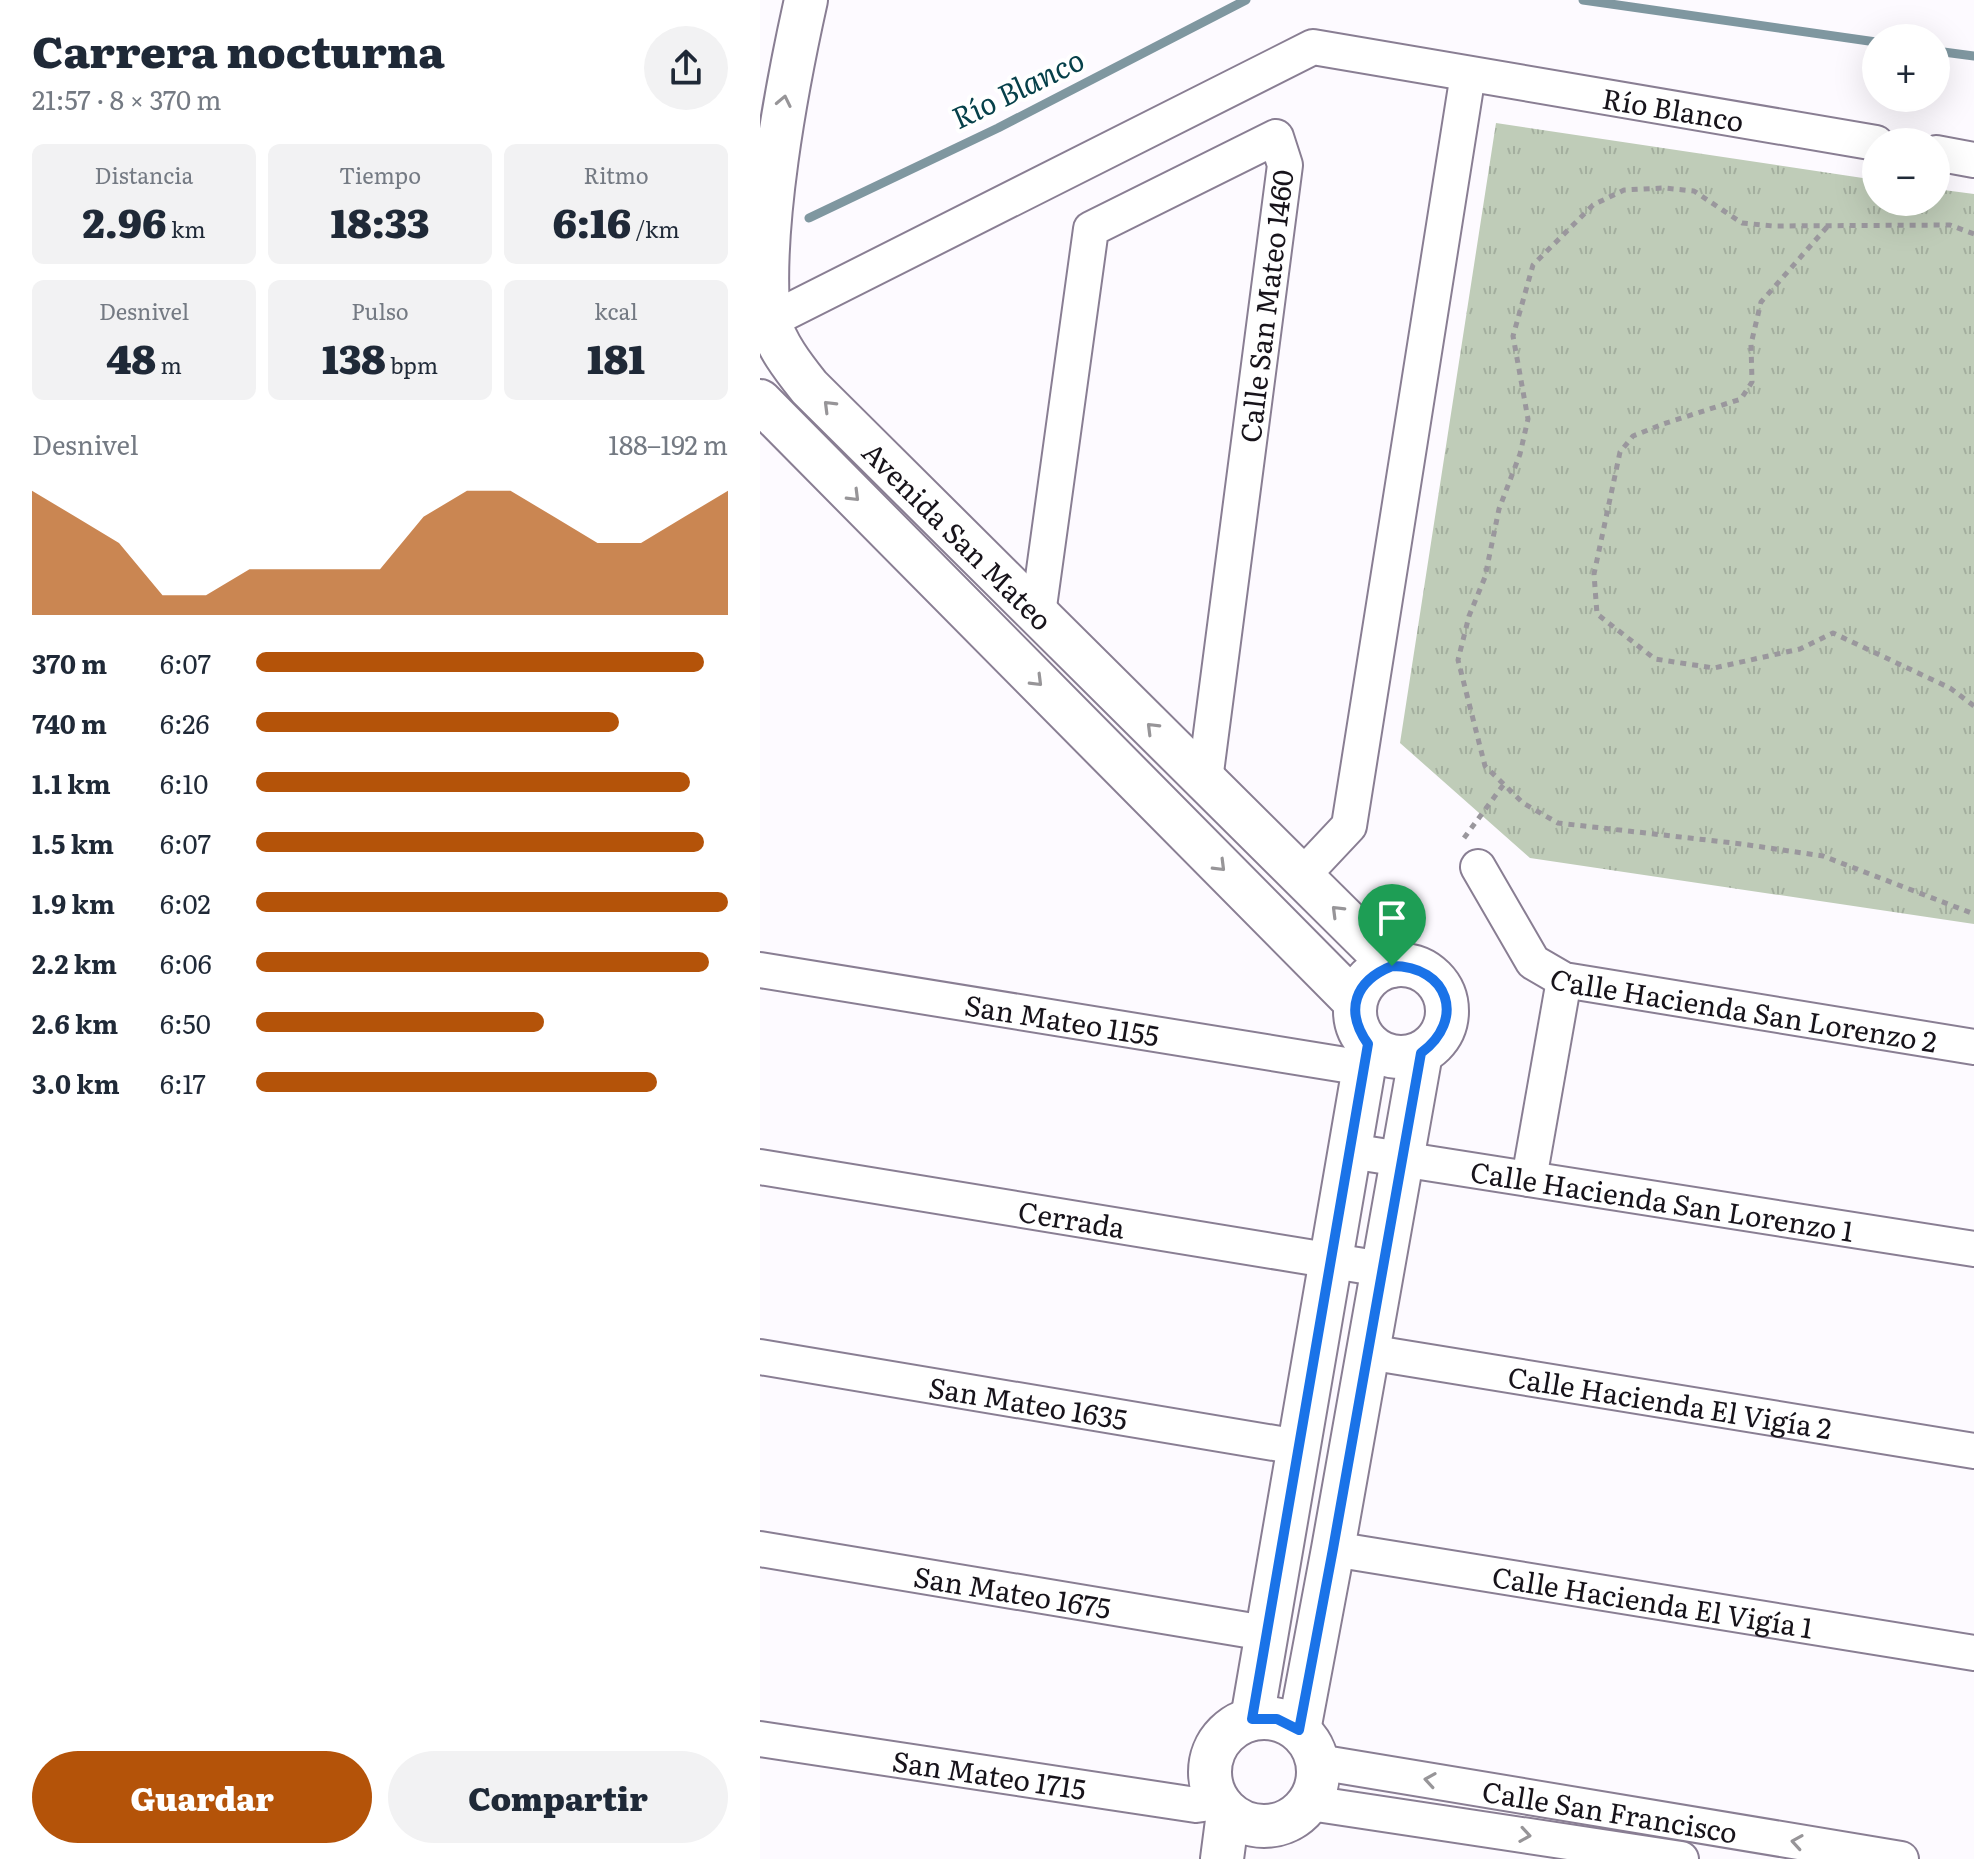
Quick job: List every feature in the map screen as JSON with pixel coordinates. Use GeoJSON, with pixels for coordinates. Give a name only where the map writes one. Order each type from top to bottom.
{"type":"FeatureCollection","features":[{"type":"Feature","properties":{"kind":"street","name":"Avenida San Mateo"},"geometry":{"type":"LineString","coordinates":[[806,0],[767,148],[761,269],[765,323],[809,387],[1392,966]]}},
{"type":"Feature","properties":{"kind":"street","name":"Río Blanco"},"geometry":{"type":"LineString","coordinates":[[765,323],[1313,47],[1862,141]]}},
{"type":"Feature","properties":{"kind":"street"},"geometry":{"type":"LineString","coordinates":[[1302,876],[1349,826],[1468,74]]}},
{"type":"Feature","properties":{"kind":"street","name":"Calle San Mateo 1460"},"geometry":{"type":"LineString","coordinates":[[1038,614],[1091,229],[1276,137],[1285,165],[1205,780]]}},
{"type":"Feature","properties":{"kind":"street"},"geometry":{"type":"LineString","coordinates":[[1950,156],[1974,160]]}},
{"type":"Feature","properties":{"kind":"street","name":"Avenida San Mateo"},"geometry":{"type":"LineString","coordinates":[[760,401],[1355,1002]]}},
{"type":"Feature","properties":{"kind":"street","name":"Calle Hacienda San Lorenzo 2"},"geometry":{"type":"LineString","coordinates":[[1478,867],[1533,962],[1564,980],[1974,1047]]}},
{"type":"Feature","properties":{"kind":"street"},"geometry":{"type":"LineString","coordinates":[[1252,1719],[1366,1056],[1355,1017],[1355,1002],[1369,979],[1392,966],[1409,966],[1425,972],[1437,983],[1445,997],[1447,1014],[1443,1030],[1434,1043],[1421,1053],[1407,1057],[1379,1052],[1366,1056]]}},
{"type":"Feature","properties":{"kind":"street","name":"San Mateo 1155"},"geometry":{"type":"LineString","coordinates":[[760,970],[1366,1056]]}},
{"type":"Feature","properties":{"kind":"street"},"geometry":{"type":"LineString","coordinates":[[1529,1179],[1564,980]]}},
{"type":"Feature","properties":{"kind":"street"},"geometry":{"type":"LineString","coordinates":[[1308,1746],[1277,1719],[1252,1719],[1233,1727],[1218,1743],[1211,1762],[1211,1782],[1223,1807],[1240,1821],[1254,1826],[1290,1828],[1318,1783],[1308,1746],[1333,1549],[1421,1053]]}},
{"type":"Feature","properties":{"kind":"street","name":"Calle Hacienda San Lorenzo 1"},"geometry":{"type":"LineString","coordinates":[[1350,1151],[1974,1249]]}},
{"type":"Feature","properties":{"kind":"street","name":"Cerrada"},"geometry":{"type":"LineString","coordinates":[[760,1167],[1382,1269]]}},
{"type":"Feature","properties":{"kind":"street","name":"Calle Hacienda El Vigía 2"},"geometry":{"type":"LineString","coordinates":[[1368,1352],[1974,1451]]}},
{"type":"Feature","properties":{"kind":"street","name":"San Mateo 1635"},"geometry":{"type":"LineString","coordinates":[[760,1357],[1296,1455]]}},
{"type":"Feature","properties":{"kind":"street"},"geometry":{"type":"LineString","coordinates":[[1296,1455],[1346,1476]]}},
{"type":"Feature","properties":{"kind":"street","name":"San Mateo 1675"},"geometry":{"type":"LineString","coordinates":[[760,1549],[1265,1633]]}},
{"type":"Feature","properties":{"kind":"street","name":"Calle Hacienda El Vigía 1"},"geometry":{"type":"LineString","coordinates":[[1333,1549],[1974,1653]]}},
{"type":"Feature","properties":{"kind":"street","name":"San Mateo 1715"},"geometry":{"type":"LineString","coordinates":[[760,1739],[1223,1807]]}},
{"type":"Feature","properties":{"kind":"street","name":"Calle San Francisco"},"geometry":{"type":"LineString","coordinates":[[1308,1746],[1901,1859]]}},
{"type":"Feature","properties":{"kind":"street"},"geometry":{"type":"LineString","coordinates":[[1222,1859],[1223,1807]]}},
{"type":"Feature","properties":{"kind":"street","name":"Calle San Francisco"},"geometry":{"type":"LineString","coordinates":[[1290,1828],[1681,1859]]}},
{"type":"Feature","properties":{"kind":"path"},"geometry":{"type":"LineString","coordinates":[[1974,234],[1950,225],[1742,223],[1694,191],[1664,188],[1624,190],[1593,205],[1533,265],[1513,336],[1528,419],[1520,454],[1499,509],[1485,577],[1469,616],[1458,660],[1485,766],[1523,803],[1558,823],[1823,856],[1974,914]]}},
{"type":"Feature","properties":{"kind":"path"},"geometry":{"type":"LineString","coordinates":[[1828,226],[1761,302],[1751,344],[1752,382],[1741,399],[1633,436],[1620,452],[1594,574],[1597,614],[1655,659],[1714,668],[1800,649],[1833,633],[1950,688],[1974,706]]}},
{"type":"Feature","properties":{"kind":"path"},"geometry":{"type":"LineString","coordinates":[[1478,867],[1462,840],[1504,784]]}},
{"type":"Feature","properties":{"kind":"green space"},"geometry":{"type":"Polygon","coordinates":[[[1496,123],[1862,178],[1862,216],[1950,216],[1950,191],[1974,194],[1974,924],[1530,858],[1400,743],[1496,123]]]}},
{"type":"Feature","properties":{"kind":"waterway","name":"Río Blanco"},"geometry":{"type":"LineString","coordinates":[[809,218],[998,128],[1246,0]]}},
{"type":"Feature","properties":{"kind":"waterway","name":"Río Blanco"},"geometry":{"type":"LineString","coordinates":[[1583,0],[1862,40]]}},
{"type":"Feature","properties":{"kind":"waterway","name":"Río Blanco"},"geometry":{"type":"LineString","coordinates":[[1950,53],[1974,56]]}},
{"type":"Feature","properties":{"kind":"route"},"geometry":{"type":"LineString","coordinates":[[1392,966],[1409,966],[1425,972],[1437,983],[1445,997],[1447,1014],[1443,1030],[1434,1043],[1421,1053],[1299,1730],[1277,1719],[1252,1719],[1368,1044],[1359,1032],[1355,1002],[1363,986],[1376,973],[1392,966]]}}]}
